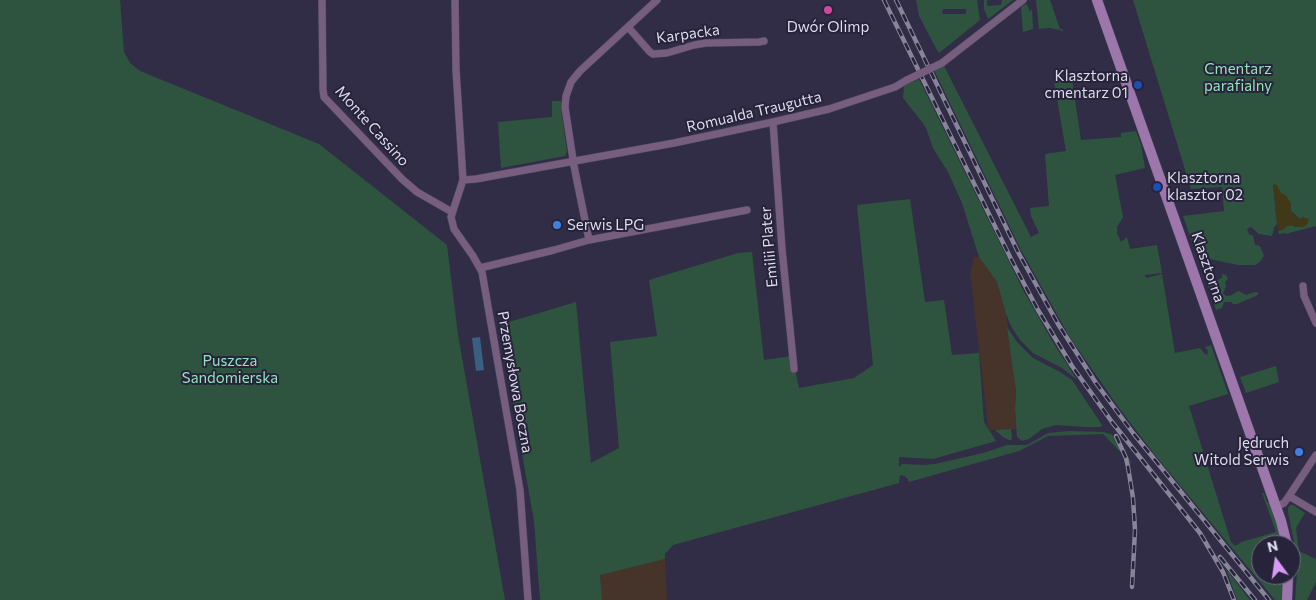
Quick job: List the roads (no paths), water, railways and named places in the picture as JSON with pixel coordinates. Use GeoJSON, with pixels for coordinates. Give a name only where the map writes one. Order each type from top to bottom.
{"type":"FeatureCollection","features":[{"type":"Feature","properties":{"kind":"street","name":"Monte Cassino"},"geometry":{"type":"LineString","coordinates":[[322,0],[322,90],[324,96],[402,179],[417,192],[452,212]]}},
{"type":"Feature","properties":{"kind":"street"},"geometry":{"type":"LineString","coordinates":[[452,212],[463,180],[456,63],[455,0]]}},
{"type":"Feature","properties":{"kind":"street"},"geometry":{"type":"LineString","coordinates":[[589,240],[565,107],[566,96],[571,82],[580,71],[657,0]]}},
{"type":"Feature","properties":{"kind":"street","name":"Romualda Traugutta"},"geometry":{"type":"LineString","coordinates":[[463,180],[674,144],[829,109],[893,88],[942,63],[1023,0]]}},
{"type":"Feature","properties":{"kind":"street","name":"Klasztorna"},"geometry":{"type":"LineString","coordinates":[[1098,0],[1285,535]]}},
{"type":"Feature","properties":{"kind":"street","name":"Karpacka"},"geometry":{"type":"LineString","coordinates":[[628,27],[650,52],[657,54],[706,43],[764,41]]}},
{"type":"Feature","properties":{"kind":"street","name":"Emilii Plater"},"geometry":{"type":"LineString","coordinates":[[773,122],[782,249],[794,369]]}},
{"type":"Feature","properties":{"kind":"street"},"geometry":{"type":"LineString","coordinates":[[480,268],[589,240],[747,210]]}},
{"type":"Feature","properties":{"kind":"street","name":"Przemysłowa Boczna"},"geometry":{"type":"LineString","coordinates":[[452,212],[451,217],[454,229],[480,268],[520,490],[528,600]]}},
{"type":"Feature","properties":{"kind":"street"},"geometry":{"type":"LineString","coordinates":[[1303,286],[1304,296],[1316,323]]}},
{"type":"Feature","properties":{"kind":"street"},"geometry":{"type":"LineString","coordinates":[[1276,507],[1284,503],[1316,455]]}},
{"type":"Feature","properties":{"kind":"street"},"geometry":{"type":"LineString","coordinates":[[1289,496],[1316,512]]}},
{"type":"Feature","properties":{"kind":"street"},"geometry":{"type":"LineString","coordinates":[[1287,600],[1288,585]]}},
{"type":"Feature","properties":{"kind":"water"},"geometry":{"type":"Polygon","coordinates":[[[480,337],[484,370],[476,371],[472,338],[480,337]]]}},
{"type":"Feature","properties":{"kind":"railway"},"geometry":{"type":"LineString","coordinates":[[884,0],[1038,310],[1072,366],[1112,422],[1200,533],[1223,572],[1234,600]]}},
{"type":"Feature","properties":{"kind":"railway"},"geometry":{"type":"LineString","coordinates":[[896,0],[1018,252],[1058,324],[1096,383],[1133,433],[1269,600]]}},
{"type":"Feature","properties":{"kind":"railway"},"geometry":{"type":"LineString","coordinates":[[1116,436],[1126,458],[1133,498],[1135,530],[1132,587]]}},
{"type":"Feature","properties":{"kind":"railway"},"geometry":{"type":"LineString","coordinates":[[1220,557],[1255,600]]}},
{"type":"Feature","properties":{"kind":"place","name":"Dwór Olimp"},"geometry":{"type":"Point","coordinates":[828,10]}},
{"type":"Feature","properties":{"kind":"place","name":"Klasztorna cmentarz 01"},"geometry":{"type":"Point","coordinates":[1138,85]}},
{"type":"Feature","properties":{"kind":"place","name":"Klasztorna klasztor 02"},"geometry":{"type":"Point","coordinates":[1157,187]}},
{"type":"Feature","properties":{"kind":"place","name":"Serwis LPG"},"geometry":{"type":"Point","coordinates":[557,225]}},
{"type":"Feature","properties":{"kind":"place","name":"Jędruch Witold Serwis"},"geometry":{"type":"Point","coordinates":[1299,452]}},
{"type":"Feature","properties":{"kind":"park label","name":"Cmentarz parafialny"},"geometry":{"type":"Point","coordinates":[1238,78]}},
{"type":"Feature","properties":{"kind":"park label","name":"Puszcza Sandomierska"},"geometry":{"type":"Point","coordinates":[230,370]}}]}
